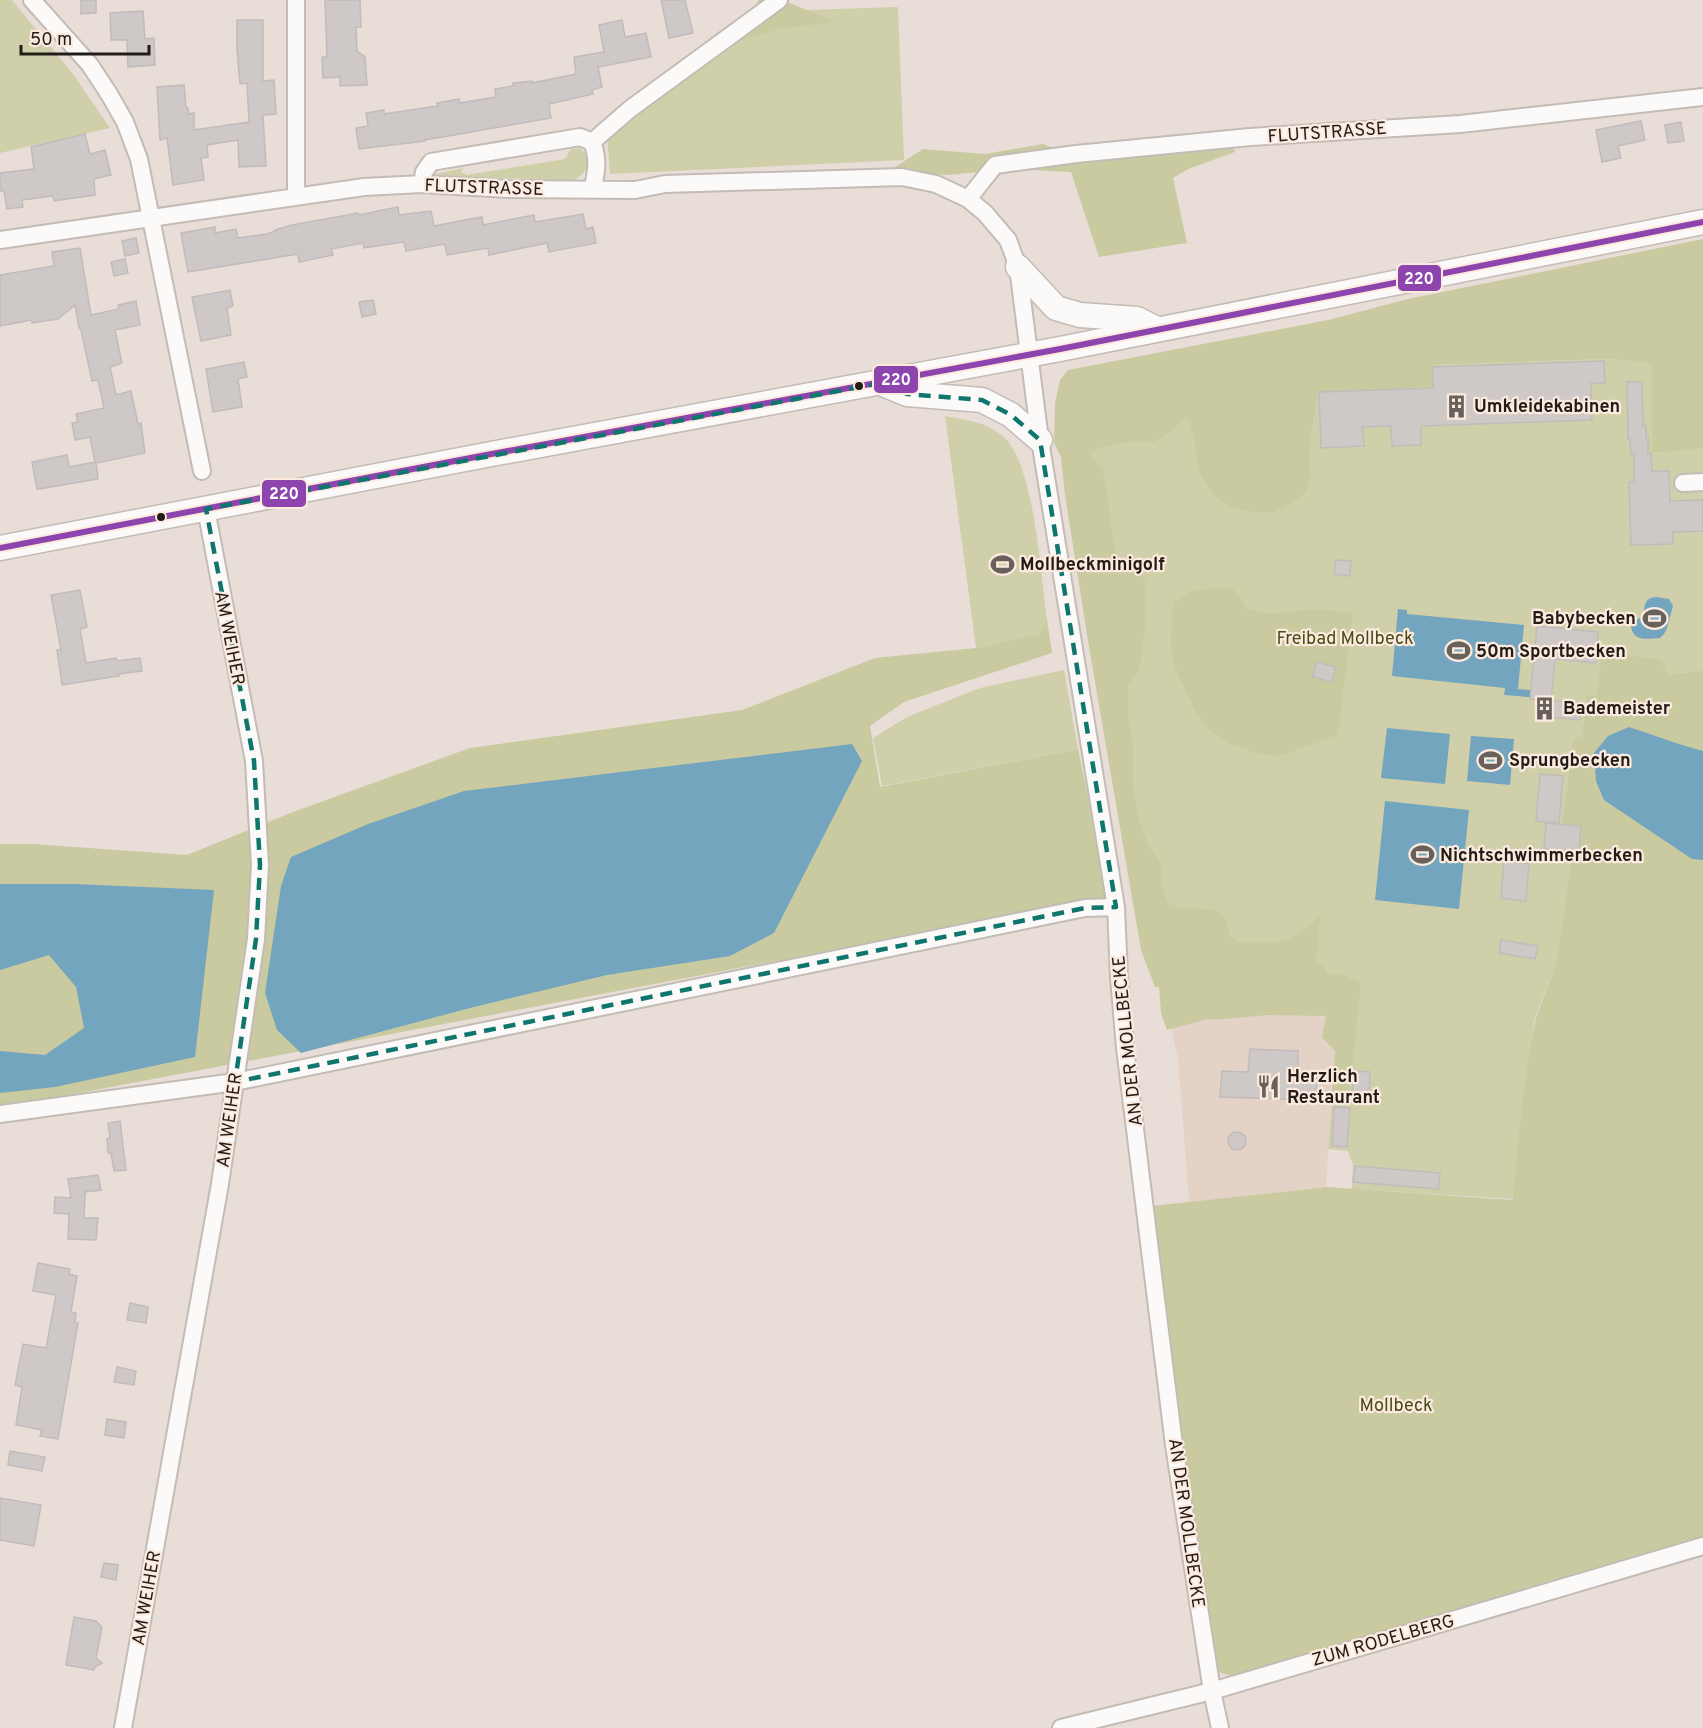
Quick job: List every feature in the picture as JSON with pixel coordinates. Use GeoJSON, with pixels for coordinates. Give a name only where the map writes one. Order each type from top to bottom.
{"type":"FeatureCollection","features":[{"type":"Feature","properties":{"kind":"main road"},"geometry":{"type":"LineString","coordinates":[[0,548],[208,519],[486,455],[881,384],[1703,222]]}},
{"type":"Feature","properties":{"kind":"main road"},"geometry":{"type":"LineString","coordinates":[[1018,267],[1056,308],[1080,315],[1137,319],[1157,329]]}},
{"type":"Feature","properties":{"kind":"main road"},"geometry":{"type":"LineString","coordinates":[[881,384],[907,394],[982,400],[1011,415],[1040,440]]}},
{"type":"Feature","properties":{"kind":"street"},"geometry":{"type":"LineString","coordinates":[[32,0],[90,65],[125,122],[139,159],[202,471]]}},
{"type":"Feature","properties":{"kind":"street"},"geometry":{"type":"LineString","coordinates":[[296,196],[297,0]]}},
{"type":"Feature","properties":{"kind":"street"},"geometry":{"type":"LineString","coordinates":[[591,142],[630,109],[779,0]]}},
{"type":"Feature","properties":{"kind":"street","name":"FLUTSTRASSE"},"geometry":{"type":"LineString","coordinates":[[968,199],[995,165],[1076,154],[1250,137],[1460,124],[1703,97]]}},
{"type":"Feature","properties":{"kind":"street"},"geometry":{"type":"LineString","coordinates":[[422,184],[424,172],[431,162],[580,137],[591,142],[596,152],[597,163],[593,189]]}},
{"type":"Feature","properties":{"kind":"street","name":"FLUTSTRASSE"},"geometry":{"type":"LineString","coordinates":[[0,240],[364,187],[422,184],[508,189],[635,190],[665,184],[902,177],[936,184],[968,199],[985,213],[1008,240],[1018,267],[1029,355]]}},
{"type":"Feature","properties":{"kind":"street","name":"AN DER MOLLBECKE"},"geometry":{"type":"LineString","coordinates":[[1029,355],[1040,440],[1116,907],[1125,1048],[1174,1445],[1212,1691],[1220,1728]]}},
{"type":"Feature","properties":{"kind":"street"},"geometry":{"type":"LineString","coordinates":[[1683,483],[1703,483]]}},
{"type":"Feature","properties":{"kind":"street","name":"AM WEIHER"},"geometry":{"type":"LineString","coordinates":[[123,1728],[220,1184],[256,939],[260,865],[254,761],[208,519]]}},
{"type":"Feature","properties":{"kind":"street"},"geometry":{"type":"LineString","coordinates":[[0,1114],[235,1082],[1074,910],[1116,907]]}},
{"type":"Feature","properties":{"kind":"street","name":"ZUM RODELBERG"},"geometry":{"type":"LineString","coordinates":[[1060,1728],[1212,1691],[1703,1546]]}},
{"type":"Feature","properties":{"kind":"highlighted area"},"geometry":{"type":"Polygon","coordinates":[[[881,383],[907,394],[982,400],[1011,415],[1040,440],[1116,907],[1085,908],[235,1082],[256,939],[260,865],[254,761],[206,509],[881,383]]]}},
{"type":"Feature","properties":{"kind":"shaded area"},"geometry":{"type":"Polygon","coordinates":[[[1154,956],[1332,991],[1322,1036],[1334,1051],[1326,1187],[1189,1202],[1178,1058],[1154,956]]]}},
{"type":"Feature","properties":{"kind":"green space"},"geometry":{"type":"Polygon","coordinates":[[[0,0],[12,0],[73,74],[110,128],[0,153],[0,0]]]}},
{"type":"Feature","properties":{"kind":"green space"},"geometry":{"type":"Polygon","coordinates":[[[759,0],[789,0],[787,2],[837,22],[782,28],[734,42],[759,0]]]}},
{"type":"Feature","properties":{"kind":"green space"},"geometry":{"type":"Polygon","coordinates":[[[898,7],[904,160],[610,174],[607,133],[773,11],[898,7]]]}},
{"type":"Feature","properties":{"kind":"green space"},"geometry":{"type":"Polygon","coordinates":[[[1043,144],[1078,157],[1231,144],[1235,152],[1188,169],[1173,178],[1187,243],[1099,257],[1071,172],[1013,169],[946,175],[889,171],[923,149],[985,154],[1043,144]]]}},
{"type":"Feature","properties":{"kind":"green space"},"geometry":{"type":"Polygon","coordinates":[[[579,148],[586,156],[587,166],[582,175],[571,180],[437,177],[435,174],[464,168],[461,172],[467,175],[565,159],[571,149],[579,148]]]}},
{"type":"Feature","properties":{"kind":"green space"},"geometry":{"type":"Polygon","coordinates":[[[1703,239],[1703,449],[1652,453],[1652,363],[1609,359],[1431,365],[1432,387],[1319,392],[1309,450],[1310,478],[1306,492],[1294,502],[1270,513],[1233,508],[1213,495],[1199,473],[1195,441],[1187,416],[1155,442],[1133,441],[1101,447],[1090,453],[1103,470],[1116,556],[1141,571],[1146,584],[1142,657],[1137,672],[1128,685],[1128,712],[1133,748],[1133,784],[1139,820],[1145,837],[1161,866],[1162,888],[1169,906],[1217,910],[1225,919],[1230,936],[1240,943],[1280,942],[1304,931],[1320,916],[1318,953],[1315,960],[1323,966],[1327,974],[1340,974],[1361,983],[1348,1105],[1331,1104],[1335,1051],[1322,1037],[1326,1016],[1267,1015],[1207,1019],[1167,1030],[1161,1013],[1159,987],[1155,987],[1141,950],[1089,647],[1061,457],[1054,443],[1055,403],[1060,380],[1068,370],[1328,320],[1408,299],[1703,239]]]}},
{"type":"Feature","properties":{"kind":"green space","name":"Freibad Mollbeck"},"geometry":{"type":"Polygon","coordinates":[[[1610,359],[1652,363],[1653,453],[1703,449],[1703,670],[1667,675],[1597,696],[1586,696],[1582,740],[1573,738],[1562,823],[1581,826],[1579,852],[1572,852],[1556,965],[1535,1018],[1521,1111],[1514,1199],[1352,1189],[1353,1165],[1348,1151],[1328,1149],[1335,1051],[1322,1037],[1332,991],[1154,956],[1064,392],[1431,387],[1431,365],[1610,359]]]}},
{"type":"Feature","properties":{"kind":"green space","name":"Mollbeckminigolf"},"geometry":{"type":"Polygon","coordinates":[[[945,416],[977,422],[992,428],[1005,438],[1015,453],[1030,498],[1039,551],[1047,620],[1039,634],[976,648],[945,416]]]}},
{"type":"Feature","properties":{"kind":"green space"},"geometry":{"type":"Polygon","coordinates":[[[1232,588],[1246,608],[1271,614],[1316,609],[1353,613],[1338,735],[1279,756],[1255,753],[1233,745],[1210,731],[1197,714],[1175,668],[1171,645],[1173,603],[1189,592],[1232,588]]]}},
{"type":"Feature","properties":{"kind":"green space"},"geometry":{"type":"Polygon","coordinates":[[[1047,620],[1052,653],[904,702],[870,726],[880,787],[1078,749],[1109,898],[0,1108],[0,844],[33,844],[187,855],[293,812],[470,748],[742,710],[875,658],[976,648],[1039,634],[1047,620]]]}},
{"type":"Feature","properties":{"kind":"green space","name":"Mollbeck"},"geometry":{"type":"Polygon","coordinates":[[[1602,652],[1662,660],[1667,675],[1703,670],[1703,1539],[1231,1676],[1219,1672],[1213,1659],[1151,1206],[1327,1187],[1513,1200],[1529,1053],[1536,1018],[1556,965],[1572,852],[1579,852],[1581,826],[1562,824],[1573,738],[1582,739],[1586,696],[1597,696],[1602,652]]]}},
{"type":"Feature","properties":{"kind":"green space"},"geometry":{"type":"Polygon","coordinates":[[[1064,670],[1078,749],[882,786],[873,738],[907,717],[980,688],[1064,670]]]}},
{"type":"Feature","properties":{"kind":"water","name":"Babybecken"},"geometry":{"type":"Polygon","coordinates":[[[1656,597],[1669,599],[1673,606],[1667,628],[1660,638],[1637,637],[1631,625],[1644,616],[1647,601],[1656,597]]]}},
{"type":"Feature","properties":{"kind":"water","name":"50m Sportbecken"},"geometry":{"type":"Polygon","coordinates":[[[1398,609],[1407,610],[1407,614],[1524,625],[1518,689],[1540,691],[1540,698],[1504,695],[1505,688],[1392,676],[1398,609]]]}},
{"type":"Feature","properties":{"kind":"water"},"geometry":{"type":"Polygon","coordinates":[[[1629,727],[1703,751],[1703,860],[1692,859],[1604,800],[1596,781],[1594,753],[1608,736],[1629,727]]]}},
{"type":"Feature","properties":{"kind":"water"},"geometry":{"type":"Polygon","coordinates":[[[1387,728],[1450,734],[1445,784],[1381,778],[1387,728]]]}},
{"type":"Feature","properties":{"kind":"water","name":"Sprungbecken"},"geometry":{"type":"Polygon","coordinates":[[[1471,736],[1514,739],[1510,785],[1467,781],[1471,736]]]}},
{"type":"Feature","properties":{"kind":"water"},"geometry":{"type":"Polygon","coordinates":[[[852,744],[862,761],[774,933],[730,956],[607,975],[470,1008],[301,1053],[277,1030],[265,993],[281,886],[291,857],[368,824],[464,791],[852,744]]]}},
{"type":"Feature","properties":{"kind":"water","name":"Nichtschwimmerbecken"},"geometry":{"type":"Polygon","coordinates":[[[1385,801],[1469,810],[1459,909],[1375,900],[1385,801]]]}},
{"type":"Feature","properties":{"kind":"water"},"geometry":{"type":"Polygon","coordinates":[[[0,884],[74,884],[214,890],[195,1057],[55,1087],[0,1093],[0,1051],[45,1055],[84,1028],[76,987],[49,955],[0,970],[0,884]]]}},
{"type":"Feature","properties":{"kind":"building"},"geometry":{"type":"Polygon","coordinates":[[[81,0],[96,0],[96,13],[81,14],[81,0]]]}},
{"type":"Feature","properties":{"kind":"building"},"geometry":{"type":"Polygon","coordinates":[[[325,0],[360,0],[361,27],[356,27],[357,51],[365,57],[367,85],[340,86],[340,77],[323,78],[322,57],[327,57],[325,0]]]}},
{"type":"Feature","properties":{"kind":"building"},"geometry":{"type":"Polygon","coordinates":[[[661,0],[685,0],[693,33],[669,38],[661,0]]]}},
{"type":"Feature","properties":{"kind":"building"},"geometry":{"type":"Polygon","coordinates":[[[143,11],[145,39],[154,38],[155,65],[128,67],[127,40],[111,40],[110,13],[143,11]]]}},
{"type":"Feature","properties":{"kind":"building"},"geometry":{"type":"Polygon","coordinates":[[[237,20],[263,20],[263,81],[274,80],[276,114],[263,115],[266,166],[239,167],[238,140],[207,145],[208,157],[201,158],[204,180],[173,185],[167,138],[160,140],[157,87],[184,85],[186,108],[189,114],[194,113],[194,130],[249,122],[247,83],[240,84],[237,20]]]}},
{"type":"Feature","properties":{"kind":"building"},"geometry":{"type":"Polygon","coordinates":[[[622,20],[625,37],[646,33],[651,57],[598,67],[602,87],[592,90],[593,94],[549,104],[551,118],[425,141],[359,149],[356,128],[368,126],[366,113],[384,110],[384,114],[438,106],[437,103],[459,99],[459,103],[496,97],[495,89],[513,86],[513,83],[532,81],[532,83],[576,74],[574,57],[604,52],[599,25],[622,20]]]}},
{"type":"Feature","properties":{"kind":"building"},"geometry":{"type":"Polygon","coordinates":[[[1641,121],[1645,140],[1618,146],[1621,158],[1602,162],[1596,130],[1641,121]]]}},
{"type":"Feature","properties":{"kind":"building"},"geometry":{"type":"Polygon","coordinates":[[[1681,122],[1684,141],[1668,143],[1665,125],[1681,122]]]}},
{"type":"Feature","properties":{"kind":"building"},"geometry":{"type":"Polygon","coordinates":[[[85,134],[90,154],[105,150],[111,175],[94,179],[95,195],[54,201],[53,196],[22,200],[23,207],[7,209],[4,191],[0,191],[0,173],[34,169],[31,147],[85,134]]]}},
{"type":"Feature","properties":{"kind":"building"},"geometry":{"type":"Polygon","coordinates":[[[398,207],[399,215],[431,211],[434,226],[482,217],[483,225],[534,215],[535,222],[583,214],[586,229],[593,227],[596,243],[549,252],[547,243],[489,255],[488,248],[447,255],[445,244],[406,251],[404,242],[364,248],[363,243],[331,249],[333,255],[299,262],[298,254],[188,272],[181,233],[215,227],[215,233],[236,229],[238,238],[267,234],[292,225],[398,207]]]}},
{"type":"Feature","properties":{"kind":"building"},"geometry":{"type":"Polygon","coordinates":[[[136,238],[139,253],[125,256],[122,241],[136,238]]]}},
{"type":"Feature","properties":{"kind":"building"},"geometry":{"type":"Polygon","coordinates":[[[80,248],[91,315],[119,309],[118,305],[136,301],[140,325],[115,330],[122,363],[110,367],[116,395],[131,391],[138,424],[141,423],[145,453],[96,463],[98,479],[37,489],[32,462],[67,455],[69,467],[95,462],[90,437],[75,440],[72,423],[78,422],[76,414],[104,408],[98,380],[92,381],[75,305],[58,319],[32,323],[32,320],[0,326],[0,275],[54,266],[52,252],[80,248]]]}},
{"type":"Feature","properties":{"kind":"building"},"geometry":{"type":"Polygon","coordinates":[[[125,259],[128,273],[114,276],[111,262],[125,259]]]}},
{"type":"Feature","properties":{"kind":"building"},"geometry":{"type":"Polygon","coordinates":[[[230,290],[233,306],[227,308],[231,335],[201,341],[192,297],[230,290]]]}},
{"type":"Feature","properties":{"kind":"building"},"geometry":{"type":"Polygon","coordinates":[[[373,300],[376,314],[362,317],[359,302],[373,300]]]}},
{"type":"Feature","properties":{"kind":"building","name":"Umkleidekabinen"},"geometry":{"type":"Polygon","coordinates":[[[1604,361],[1605,383],[1591,383],[1592,420],[1421,426],[1421,445],[1392,446],[1391,426],[1362,427],[1364,446],[1321,448],[1319,392],[1433,388],[1432,367],[1604,361]]]}},
{"type":"Feature","properties":{"kind":"building"},"geometry":{"type":"Polygon","coordinates":[[[244,362],[247,377],[238,379],[242,407],[213,412],[206,369],[244,362]]]}},
{"type":"Feature","properties":{"kind":"building"},"geometry":{"type":"Polygon","coordinates":[[[1627,382],[1642,382],[1643,426],[1646,426],[1652,471],[1669,471],[1670,501],[1703,500],[1703,531],[1673,532],[1673,544],[1631,545],[1629,482],[1634,482],[1634,454],[1631,454],[1630,439],[1628,439],[1627,382]]]}},
{"type":"Feature","properties":{"kind":"building"},"geometry":{"type":"Polygon","coordinates":[[[1336,560],[1351,561],[1350,576],[1334,574],[1336,560]]]}},
{"type":"Feature","properties":{"kind":"building"},"geometry":{"type":"Polygon","coordinates":[[[80,590],[87,627],[80,629],[86,663],[116,658],[117,661],[140,658],[142,671],[62,685],[57,650],[61,650],[51,595],[80,590]]]}},
{"type":"Feature","properties":{"kind":"building"},"geometry":{"type":"Polygon","coordinates":[[[1537,626],[1598,632],[1596,663],[1555,659],[1551,701],[1530,699],[1537,626]]]}},
{"type":"Feature","properties":{"kind":"building"},"geometry":{"type":"Polygon","coordinates":[[[1316,662],[1336,667],[1332,682],[1313,677],[1316,662]]]}},
{"type":"Feature","properties":{"kind":"building"},"geometry":{"type":"Polygon","coordinates":[[[1540,700],[1582,703],[1580,720],[1539,716],[1540,700]]]}},
{"type":"Feature","properties":{"kind":"building"},"geometry":{"type":"Polygon","coordinates":[[[1540,774],[1563,776],[1559,823],[1536,821],[1540,774]]]}},
{"type":"Feature","properties":{"kind":"building"},"geometry":{"type":"Polygon","coordinates":[[[1546,823],[1581,826],[1579,852],[1544,849],[1546,823]]]}},
{"type":"Feature","properties":{"kind":"building"},"geometry":{"type":"Polygon","coordinates":[[[1504,862],[1529,864],[1526,901],[1501,898],[1504,862]]]}},
{"type":"Feature","properties":{"kind":"building"},"geometry":{"type":"Polygon","coordinates":[[[1501,940],[1538,946],[1535,959],[1499,953],[1501,940]]]}},
{"type":"Feature","properties":{"kind":"building","name":"Herzlich Restaurant"},"geometry":{"type":"Polygon","coordinates":[[[1250,1049],[1298,1051],[1298,1073],[1317,1074],[1316,1100],[1220,1097],[1222,1071],[1248,1072],[1250,1049]]]}},
{"type":"Feature","properties":{"kind":"building"},"geometry":{"type":"Polygon","coordinates":[[[1353,1071],[1370,1072],[1369,1101],[1352,1100],[1353,1071]]]}},
{"type":"Feature","properties":{"kind":"building"},"geometry":{"type":"Polygon","coordinates":[[[1334,1107],[1350,1108],[1347,1147],[1332,1146],[1334,1107]]]}},
{"type":"Feature","properties":{"kind":"building"},"geometry":{"type":"Polygon","coordinates":[[[120,1121],[126,1170],[114,1171],[111,1153],[108,1153],[107,1139],[110,1138],[108,1123],[120,1121]]]}},
{"type":"Feature","properties":{"kind":"building"},"geometry":{"type":"Polygon","coordinates":[[[1237,1132],[1243,1135],[1246,1141],[1243,1147],[1237,1150],[1231,1147],[1228,1141],[1231,1135],[1237,1132]]]}},
{"type":"Feature","properties":{"kind":"building"},"geometry":{"type":"Polygon","coordinates":[[[1355,1166],[1440,1173],[1438,1189],[1353,1182],[1355,1166]]]}},
{"type":"Feature","properties":{"kind":"building"},"geometry":{"type":"Polygon","coordinates":[[[98,1175],[101,1190],[85,1192],[84,1218],[98,1218],[96,1240],[68,1239],[69,1214],[54,1213],[55,1197],[71,1198],[68,1179],[98,1175]]]}},
{"type":"Feature","properties":{"kind":"building"},"geometry":{"type":"Polygon","coordinates":[[[38,1263],[70,1269],[69,1274],[77,1276],[71,1312],[76,1313],[75,1323],[78,1323],[58,1439],[40,1436],[42,1430],[16,1425],[22,1387],[15,1385],[23,1344],[46,1348],[56,1295],[33,1291],[38,1263]]]}},
{"type":"Feature","properties":{"kind":"building"},"geometry":{"type":"Polygon","coordinates":[[[130,1303],[148,1307],[146,1323],[127,1320],[130,1303]]]}},
{"type":"Feature","properties":{"kind":"building"},"geometry":{"type":"Polygon","coordinates":[[[117,1367],[136,1371],[134,1385],[114,1382],[117,1367]]]}},
{"type":"Feature","properties":{"kind":"building"},"geometry":{"type":"Polygon","coordinates":[[[107,1419],[126,1422],[124,1438],[105,1435],[107,1419]]]}},
{"type":"Feature","properties":{"kind":"building"},"geometry":{"type":"Polygon","coordinates":[[[10,1451],[45,1457],[42,1471],[8,1465],[10,1451]]]}},
{"type":"Feature","properties":{"kind":"building"},"geometry":{"type":"Polygon","coordinates":[[[0,1498],[41,1505],[34,1546],[0,1540],[0,1498]]]}},
{"type":"Feature","properties":{"kind":"building"},"geometry":{"type":"Polygon","coordinates":[[[104,1563],[118,1565],[116,1580],[101,1577],[104,1563]]]}},
{"type":"Feature","properties":{"kind":"building"},"geometry":{"type":"Polygon","coordinates":[[[74,1617],[96,1621],[102,1627],[96,1658],[102,1663],[94,1670],[66,1665],[74,1617]]]}},
{"type":"Feature","properties":{"kind":"transit line","name":"220"},"geometry":{"type":"LineString","coordinates":[[0,548],[1060,349],[1703,222]]}},
{"type":"Feature","properties":{"kind":"place","name":"Umkleidekabinen"},"geometry":{"type":"Point","coordinates":[1456,406]}},
{"type":"Feature","properties":{"kind":"place","name":"Mollbeckminigolf"},"geometry":{"type":"Point","coordinates":[1002,564]}},
{"type":"Feature","properties":{"kind":"place","name":"Babybecken"},"geometry":{"type":"Point","coordinates":[1654,618]}},
{"type":"Feature","properties":{"kind":"place","name":"50m Sportbecken"},"geometry":{"type":"Point","coordinates":[1458,651]}},
{"type":"Feature","properties":{"kind":"place","name":"Bademeister"},"geometry":{"type":"Point","coordinates":[1545,708]}},
{"type":"Feature","properties":{"kind":"place","name":"Sprungbecken"},"geometry":{"type":"Point","coordinates":[1491,760]}},
{"type":"Feature","properties":{"kind":"place","name":"Nichtschwimmerbecken"},"geometry":{"type":"Point","coordinates":[1422,855]}},
{"type":"Feature","properties":{"kind":"place","name":"Herzlich Restaurant"},"geometry":{"type":"Point","coordinates":[1269,1086]}}]}
